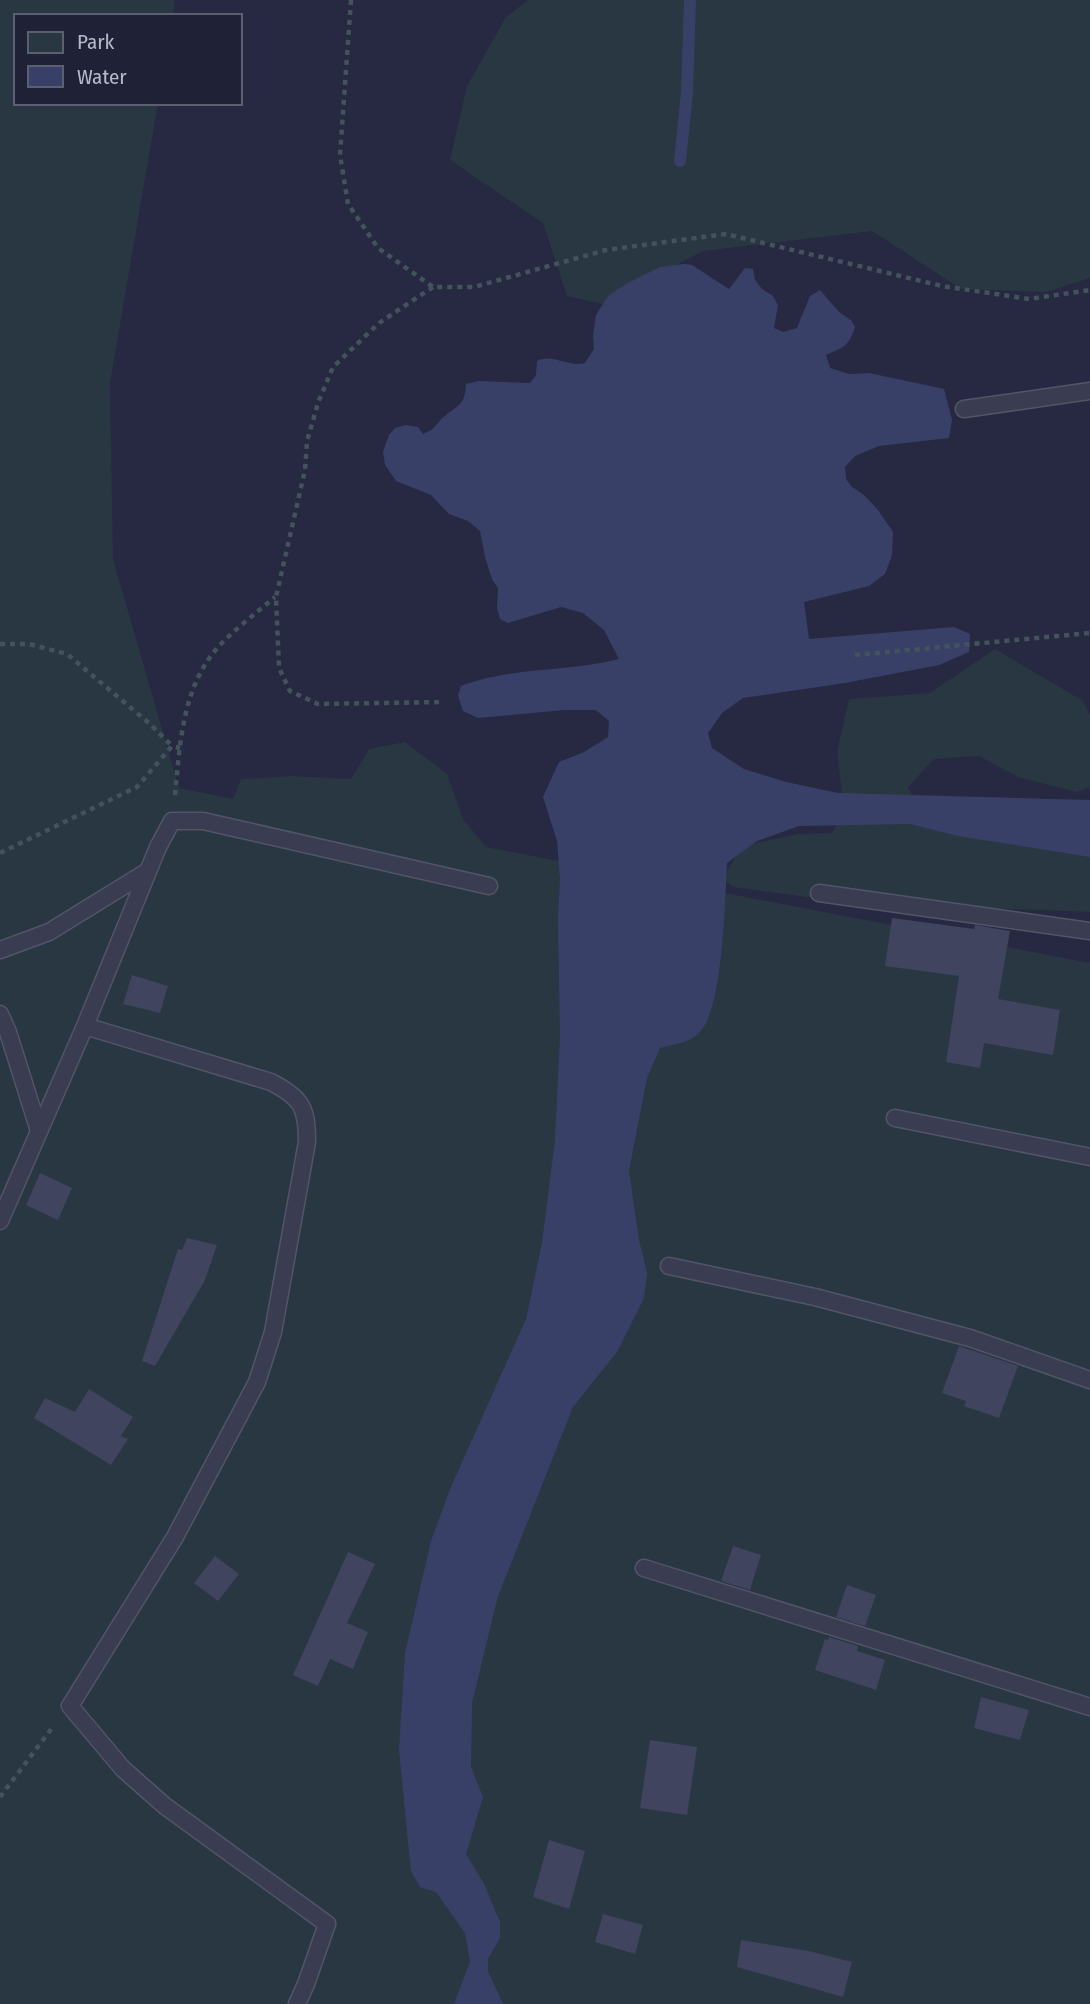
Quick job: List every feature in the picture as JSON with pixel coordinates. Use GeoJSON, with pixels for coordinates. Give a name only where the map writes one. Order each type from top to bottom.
{"type":"FeatureCollection","features":[{"type":"Feature","properties":{"kind":"lane"},"geometry":{"type":"LineString","coordinates":[[964,410],[1090,391]]}},
{"type":"Feature","properties":{"kind":"lane"},"geometry":{"type":"LineString","coordinates":[[0,1221],[85,1026],[158,846],[172,821],[203,821],[489,886]]}},
{"type":"Feature","properties":{"kind":"lane"},"geometry":{"type":"LineString","coordinates":[[0,950],[49,932],[148,872]]}},
{"type":"Feature","properties":{"kind":"lane"},"geometry":{"type":"LineString","coordinates":[[819,893],[1090,931]]}},
{"type":"Feature","properties":{"kind":"lane"},"geometry":{"type":"LineString","coordinates":[[0,1014],[39,1131]]}},
{"type":"Feature","properties":{"kind":"lane"},"geometry":{"type":"LineString","coordinates":[[85,1026],[271,1082],[288,1091],[300,1104],[307,1120],[307,1142],[273,1332],[257,1382],[175,1537],[70,1706],[122,1769],[165,1806],[327,1924],[297,2004]]}},
{"type":"Feature","properties":{"kind":"lane"},"geometry":{"type":"LineString","coordinates":[[895,1118],[1090,1157]]}},
{"type":"Feature","properties":{"kind":"lane"},"geometry":{"type":"LineString","coordinates":[[669,1266],[815,1297],[970,1338],[1090,1380]]}},
{"type":"Feature","properties":{"kind":"lane"},"geometry":{"type":"LineString","coordinates":[[644,1568],[1090,1707]]}},
{"type":"Feature","properties":{"kind":"path"},"geometry":{"type":"LineString","coordinates":[[351,0],[340,155],[348,204],[378,248],[433,287]]}},
{"type":"Feature","properties":{"kind":"path"},"geometry":{"type":"LineString","coordinates":[[444,702],[318,704],[290,691],[279,668],[276,597],[305,470],[307,441],[318,403],[333,367],[379,323],[433,287],[474,287],[606,250],[726,234],[943,286],[1029,299],[1090,290]]}},
{"type":"Feature","properties":{"kind":"path"},"geometry":{"type":"LineString","coordinates":[[172,821],[184,717],[198,676],[218,648],[276,597]]}},
{"type":"Feature","properties":{"kind":"path"},"geometry":{"type":"LineString","coordinates":[[855,655],[1090,633]]}},
{"type":"Feature","properties":{"kind":"path"},"geometry":{"type":"LineString","coordinates":[[0,644],[29,643],[67,654],[172,746],[180,748]]}},
{"type":"Feature","properties":{"kind":"path"},"geometry":{"type":"LineString","coordinates":[[0,853],[136,787],[172,746]]}},
{"type":"Feature","properties":{"kind":"path"},"geometry":{"type":"LineString","coordinates":[[0,1797],[70,1706]]}},
{"type":"Feature","properties":{"kind":"green space"},"geometry":{"type":"Polygon","coordinates":[[[0,0],[175,0],[173,14],[14,14],[14,105],[158,105],[110,383],[113,559],[179,788],[233,799],[241,779],[292,776],[351,779],[369,749],[405,742],[447,774],[463,819],[486,847],[1090,963],[1090,2004],[0,2004],[0,0]]]}},
{"type":"Feature","properties":{"kind":"green space"},"geometry":{"type":"Polygon","coordinates":[[[528,0],[1090,0],[1090,278],[1046,292],[961,289],[872,231],[703,251],[602,304],[567,296],[543,223],[450,160],[467,86],[506,17],[528,0]]]}},
{"type":"Feature","properties":{"kind":"green space"},"geometry":{"type":"Polygon","coordinates":[[[995,649],[1083,701],[1090,715],[1090,787],[1077,792],[1018,777],[979,756],[934,759],[908,787],[916,802],[1090,836],[1090,912],[852,903],[733,887],[722,879],[742,846],[798,834],[832,833],[844,811],[837,751],[849,699],[930,693],[995,649]]]}},
{"type":"Feature","properties":{"kind":"water"},"geometry":{"type":"Polygon","coordinates":[[[692,265],[729,289],[745,268],[753,269],[755,280],[773,296],[778,305],[774,328],[783,332],[797,328],[810,296],[820,290],[855,327],[845,345],[826,355],[830,368],[849,374],[869,373],[944,389],[952,420],[949,438],[879,446],[855,456],[845,467],[846,479],[878,510],[893,532],[892,555],[885,574],[869,586],[804,602],[809,639],[954,627],[970,634],[969,652],[939,665],[845,683],[743,698],[722,713],[708,733],[712,748],[744,769],[786,782],[838,793],[1090,800],[1090,857],[958,836],[910,824],[799,826],[757,841],[727,863],[722,949],[710,1015],[694,1037],[660,1048],[647,1078],[629,1171],[639,1240],[647,1273],[644,1298],[617,1352],[573,1407],[498,1596],[472,1703],[471,1767],[483,1797],[466,1854],[484,1884],[500,1922],[500,1938],[488,1959],[488,1971],[503,2004],[454,2004],[470,1962],[465,1933],[436,1892],[420,1887],[411,1871],[399,1750],[405,1653],[431,1541],[451,1487],[526,1319],[542,1243],[555,1140],[560,1037],[560,879],[557,841],[543,797],[559,762],[584,752],[608,737],[609,721],[596,710],[564,710],[478,718],[463,711],[458,696],[461,686],[479,680],[619,659],[604,630],[583,613],[561,607],[508,623],[500,619],[497,608],[498,588],[485,557],[480,531],[468,521],[449,514],[431,495],[396,481],[385,465],[383,452],[389,435],[395,428],[406,425],[418,427],[423,434],[434,428],[460,403],[466,384],[479,381],[530,383],[536,375],[537,361],[543,359],[573,364],[585,363],[594,349],[596,315],[608,296],[660,267],[692,265]]]}},
{"type":"Feature","properties":{"kind":"building"},"geometry":{"type":"Polygon","coordinates":[[[892,918],[974,929],[975,925],[1010,931],[998,999],[1060,1010],[1053,1055],[984,1043],[980,1068],[946,1062],[959,976],[885,966],[892,918]]]}},
{"type":"Feature","properties":{"kind":"building"},"geometry":{"type":"Polygon","coordinates":[[[132,975],[168,986],[160,1013],[123,1004],[132,975]]]}},
{"type":"Feature","properties":{"kind":"building"},"geometry":{"type":"Polygon","coordinates":[[[40,1173],[72,1188],[58,1220],[26,1205],[40,1173]]]}},
{"type":"Feature","properties":{"kind":"building"},"geometry":{"type":"Polygon","coordinates":[[[187,1238],[217,1245],[205,1280],[155,1366],[142,1361],[178,1249],[182,1250],[187,1238]]]}},
{"type":"Feature","properties":{"kind":"building"},"geometry":{"type":"Polygon","coordinates":[[[959,1346],[1018,1366],[999,1418],[964,1406],[966,1401],[942,1393],[959,1346]]]}},
{"type":"Feature","properties":{"kind":"building"},"geometry":{"type":"Polygon","coordinates":[[[89,1389],[133,1417],[121,1436],[128,1439],[111,1465],[34,1418],[45,1398],[75,1412],[89,1389]]]}},
{"type":"Feature","properties":{"kind":"building"},"geometry":{"type":"Polygon","coordinates":[[[733,1546],[761,1555],[750,1590],[721,1581],[733,1546]]]}},
{"type":"Feature","properties":{"kind":"building"},"geometry":{"type":"Polygon","coordinates":[[[348,1552],[375,1564],[347,1623],[368,1632],[353,1669],[330,1659],[318,1686],[293,1675],[348,1552]]]}},
{"type":"Feature","properties":{"kind":"building"},"geometry":{"type":"Polygon","coordinates":[[[215,1556],[239,1574],[218,1601],[194,1583],[215,1556]]]}},
{"type":"Feature","properties":{"kind":"building"},"geometry":{"type":"Polygon","coordinates":[[[847,1585],[876,1595],[865,1626],[836,1617],[847,1585]]]}},
{"type":"Feature","properties":{"kind":"building"},"geometry":{"type":"Polygon","coordinates":[[[829,1637],[858,1646],[857,1651],[885,1660],[876,1690],[815,1670],[825,1639],[828,1640],[829,1637]]]}},
{"type":"Feature","properties":{"kind":"building"},"geometry":{"type":"Polygon","coordinates":[[[981,1697],[1029,1710],[1020,1740],[974,1728],[981,1697]]]}},
{"type":"Feature","properties":{"kind":"building"},"geometry":{"type":"Polygon","coordinates":[[[650,1740],[697,1747],[687,1815],[640,1808],[650,1740]]]}},
{"type":"Feature","properties":{"kind":"building"},"geometry":{"type":"Polygon","coordinates":[[[549,1840],[585,1851],[569,1909],[533,1897],[549,1840]]]}},
{"type":"Feature","properties":{"kind":"building"},"geometry":{"type":"Polygon","coordinates":[[[603,1914],[643,1925],[635,1954],[595,1942],[603,1914]]]}},
{"type":"Feature","properties":{"kind":"building"},"geometry":{"type":"Polygon","coordinates":[[[741,1940],[809,1951],[852,1962],[843,1997],[737,1967],[741,1940]]]}},
{"type":"Feature","properties":{"kind":"waterway"},"geometry":{"type":"LineString","coordinates":[[680,161],[687,92],[690,0]]}}]}
